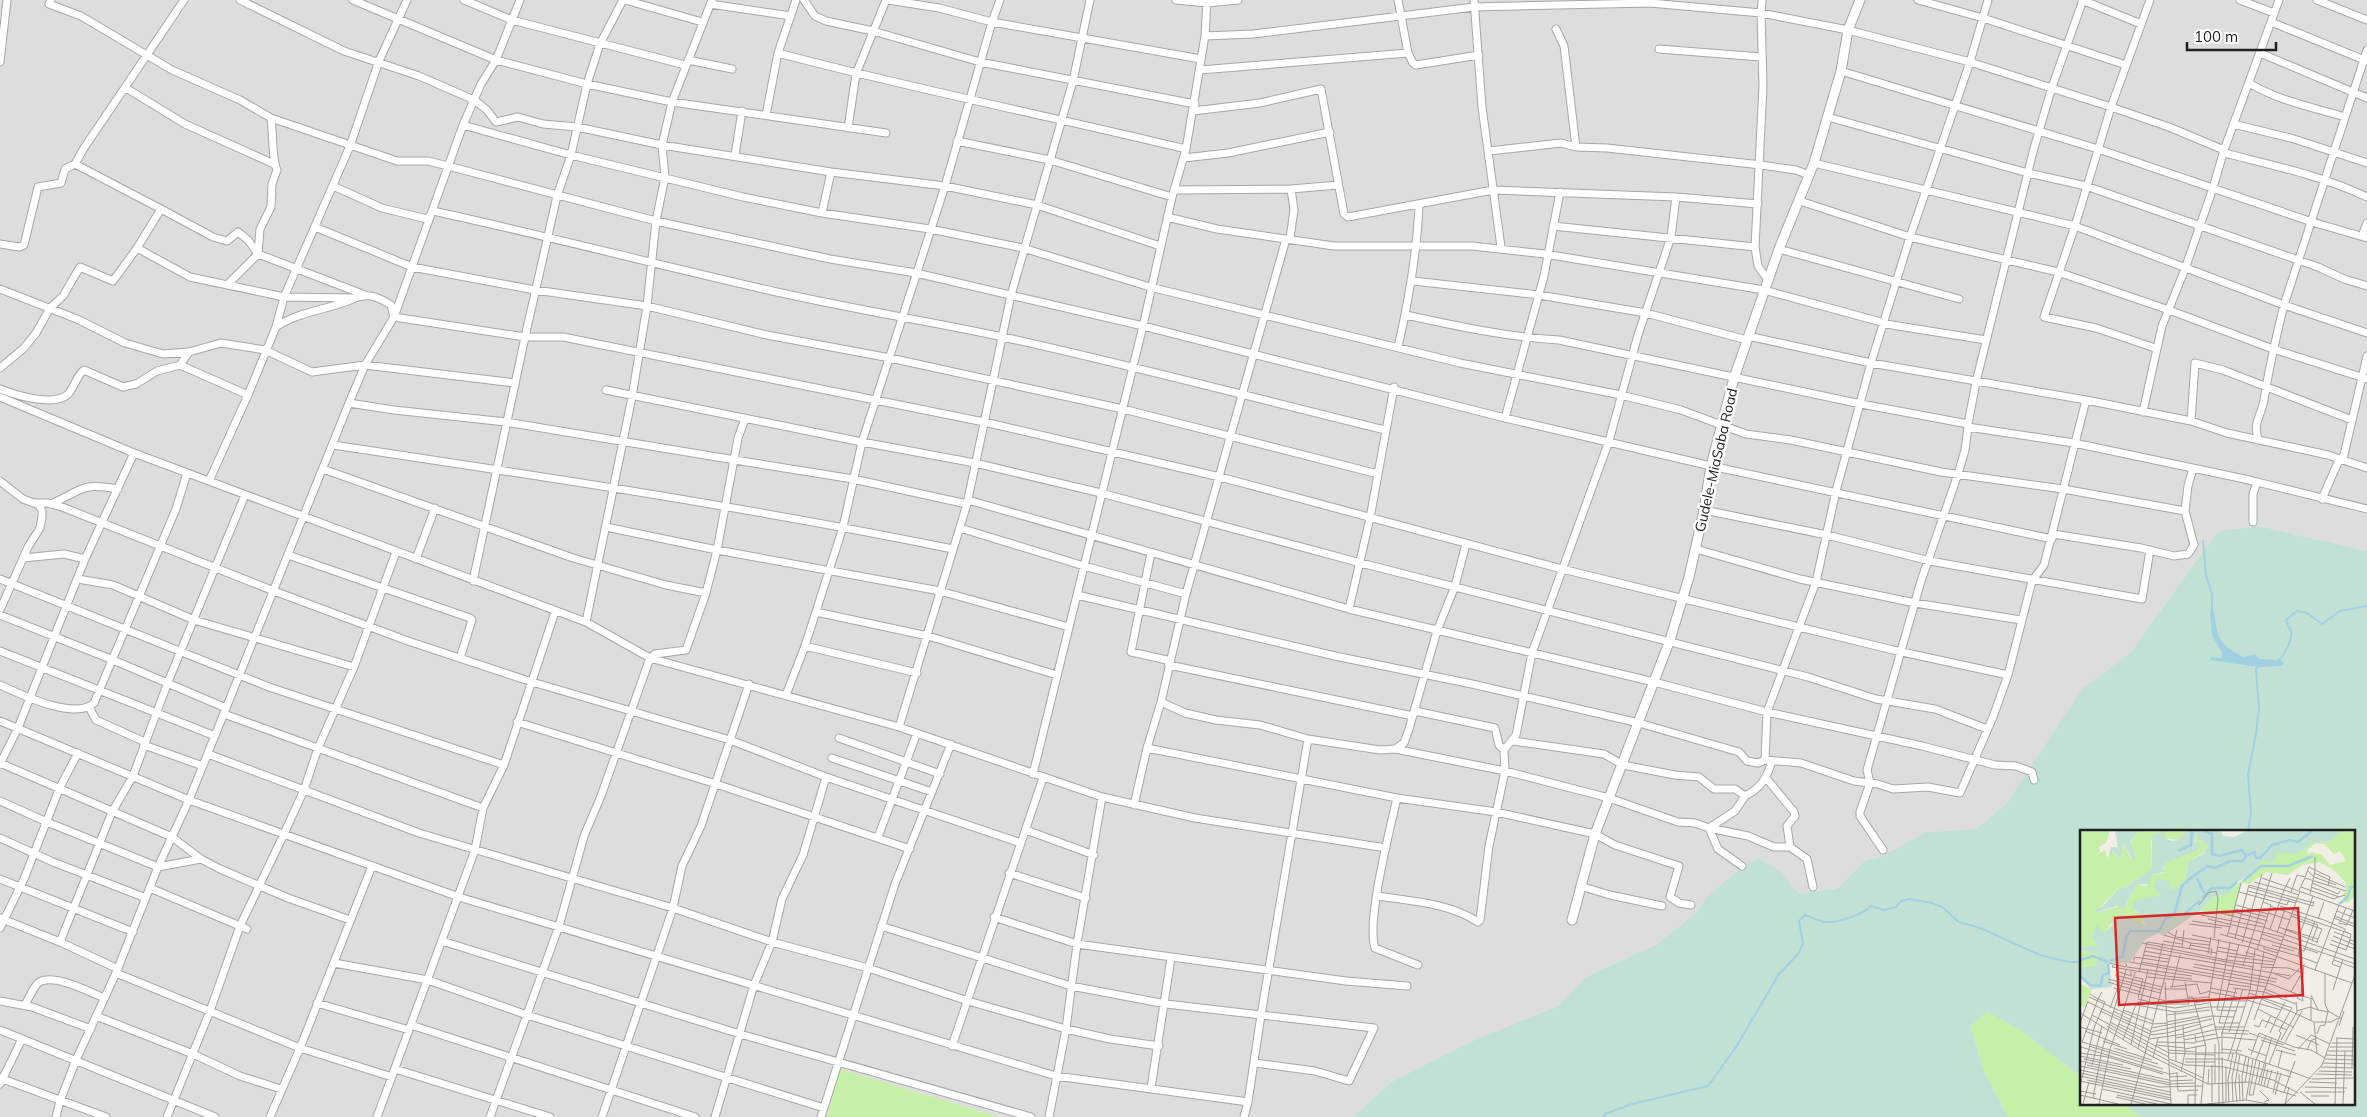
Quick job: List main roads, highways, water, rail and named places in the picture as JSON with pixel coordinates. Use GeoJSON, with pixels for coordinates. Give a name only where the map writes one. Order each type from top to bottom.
{"type":"FeatureCollection","features":[{"type":"Feature","properties":{"kind":"water"},"geometry":{"type":"Polygon","coordinates":[[[2210,611],[2214,612],[2218,635],[2229,648],[2244,657],[2255,654],[2259,659],[2279,660],[2284,663],[2282,666],[2258,667],[2210,660],[2211,657],[2221,658],[2222,653],[2212,635],[2210,611]]]}},
{"type":"Feature","properties":{"kind":"waterway"},"geometry":{"type":"LineString","coordinates":[[2203,541],[2206,575],[2212,594],[2212,611]]}},
{"type":"Feature","properties":{"kind":"waterway"},"geometry":{"type":"LineString","coordinates":[[2278,661],[2291,638],[2291,631],[2286,620],[2297,611],[2307,613],[2322,624],[2340,611],[2367,606]]}},
{"type":"Feature","properties":{"kind":"waterway"},"geometry":{"type":"LineString","coordinates":[[2248,830],[2251,813],[2248,775],[2259,708],[2256,669],[2259,666]]}},
{"type":"Feature","properties":{"kind":"waterway"},"geometry":{"type":"LineString","coordinates":[[1604,1117],[1605,1114],[1632,1104],[1708,1086],[1736,1047],[1779,974],[1799,953],[1803,943],[1799,921],[1805,915],[1825,922],[1836,921],[1850,918],[1871,906],[1884,910],[1896,907],[1901,901],[1909,899],[1932,903],[1942,907],[1959,922],[1980,928],[2040,955],[2068,962],[2080,962]]}}]}
